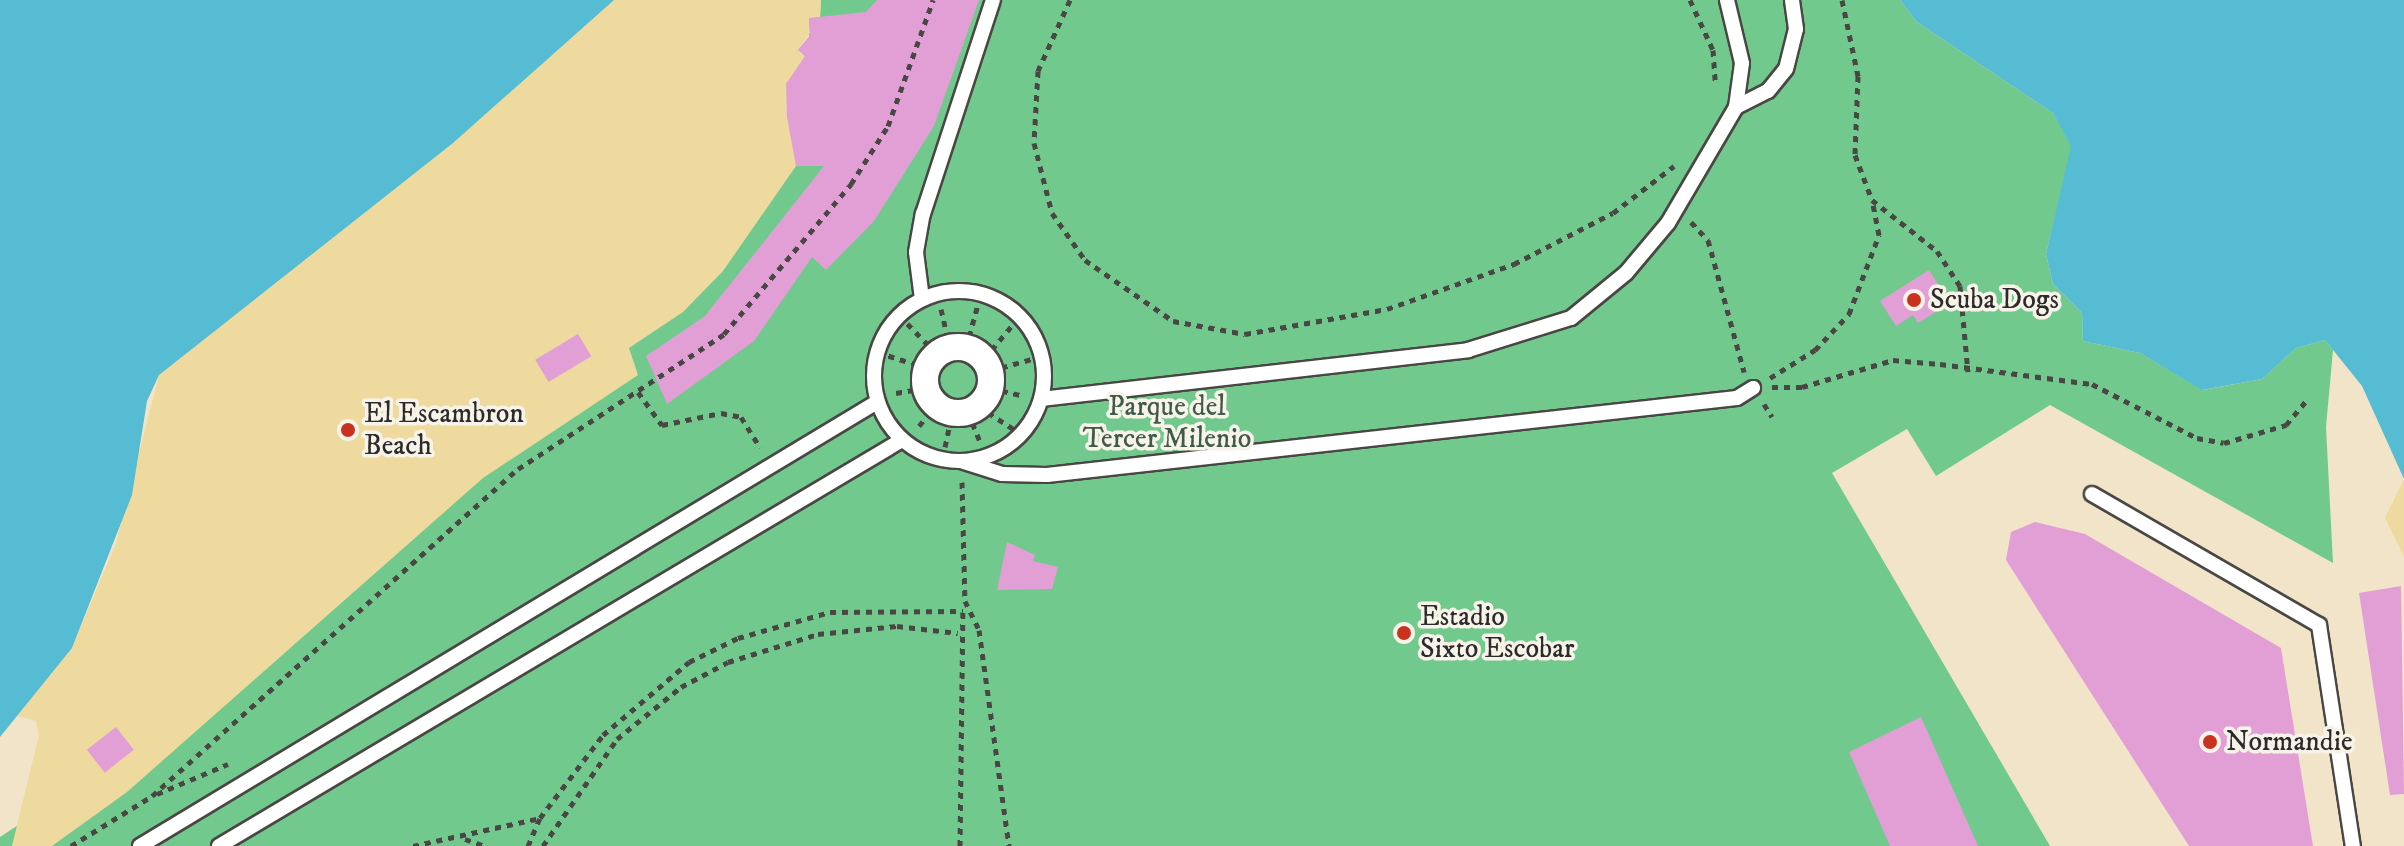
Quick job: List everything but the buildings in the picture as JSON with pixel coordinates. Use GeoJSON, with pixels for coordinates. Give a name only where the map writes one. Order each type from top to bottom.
{"type":"FeatureCollection","features":[{"type":"Feature","properties":{"kind":"lane"},"geometry":{"type":"LineString","coordinates":[[922,299],[916,252],[923,214],[993,0]]}},
{"type":"Feature","properties":{"kind":"lane"},"geometry":{"type":"LineString","coordinates":[[1041,399],[1468,350],[1571,318],[1626,273],[1678,210],[1736,107],[1742,63],[1727,0]]}},
{"type":"Feature","properties":{"kind":"lane"},"geometry":{"type":"LineString","coordinates":[[1736,107],[1768,91],[1786,69],[1796,29],[1792,0]]}},
{"type":"Feature","properties":{"kind":"lane"},"geometry":{"type":"LineString","coordinates":[[981,293],[1020,316],[1042,356],[1041,399],[1021,434],[986,457],[942,460],[902,440],[876,399],[877,352],[899,315],[922,299],[938,294],[981,293]]}},
{"type":"Feature","properties":{"kind":"lane"},"geometry":{"type":"LineString","coordinates":[[961,461],[1002,474],[1047,475],[1737,398],[1753,388]]}},
{"type":"Feature","properties":{"kind":"lane"},"geometry":{"type":"LineString","coordinates":[[140,846],[876,399]]}},
{"type":"Feature","properties":{"kind":"lane"},"geometry":{"type":"LineString","coordinates":[[219,846],[902,440]]}},
{"type":"Feature","properties":{"kind":"lane"},"geometry":{"type":"LineString","coordinates":[[2092,494],[2319,625],[2353,846]]}},
{"type":"Feature","properties":{"kind":"path"},"geometry":{"type":"LineString","coordinates":[[71,846],[152,796],[518,469],[724,334],[851,184],[888,126],[933,0]]}},
{"type":"Feature","properties":{"kind":"path"},"geometry":{"type":"LineString","coordinates":[[1070,0],[1038,71],[1034,143],[1052,213],[1095,270],[1173,321],[1245,334],[1387,309],[1528,257],[1613,213],[1687,156]]}},
{"type":"Feature","properties":{"kind":"path"},"geometry":{"type":"LineString","coordinates":[[1690,0],[1713,50],[1714,94]]}},
{"type":"Feature","properties":{"kind":"path"},"geometry":{"type":"LineString","coordinates":[[1753,388],[1815,350],[1849,314],[1879,235],[1872,200],[1855,155],[1858,76],[1842,0]]}},
{"type":"Feature","properties":{"kind":"path"},"geometry":{"type":"LineString","coordinates":[[1872,200],[1937,251],[1960,286],[1968,372]]}},
{"type":"Feature","properties":{"kind":"path"},"geometry":{"type":"LineString","coordinates":[[1678,210],[1708,240],[1738,362],[1772,417]]}},
{"type":"Feature","properties":{"kind":"path"},"geometry":{"type":"LineString","coordinates":[[942,460],[981,293]]}},
{"type":"Feature","properties":{"kind":"path"},"geometry":{"type":"LineString","coordinates":[[938,294],[986,457]]}},
{"type":"Feature","properties":{"kind":"path"},"geometry":{"type":"LineString","coordinates":[[899,315],[1021,434]]}},
{"type":"Feature","properties":{"kind":"path"},"geometry":{"type":"LineString","coordinates":[[961,377],[1020,316]]}},
{"type":"Feature","properties":{"kind":"path"},"geometry":{"type":"LineString","coordinates":[[877,352],[1041,399]]}},
{"type":"Feature","properties":{"kind":"path"},"geometry":{"type":"LineString","coordinates":[[876,399],[1042,356]]}},
{"type":"Feature","properties":{"kind":"path"},"geometry":{"type":"LineString","coordinates":[[1753,388],[1802,387],[1893,360],[1968,372],[2092,384],[2197,438],[2224,443],[2286,425],[2308,399]]}},
{"type":"Feature","properties":{"kind":"path"},"geometry":{"type":"LineString","coordinates":[[638,392],[662,425],[721,413],[741,417],[761,449]]}},
{"type":"Feature","properties":{"kind":"path"},"geometry":{"type":"LineString","coordinates":[[960,846],[958,633],[965,601],[961,461]]}},
{"type":"Feature","properties":{"kind":"path"},"geometry":{"type":"LineString","coordinates":[[965,601],[979,630],[1009,846]]}},
{"type":"Feature","properties":{"kind":"path"},"geometry":{"type":"LineString","coordinates":[[528,846],[540,818],[628,709],[689,662],[738,638],[830,612],[963,611]]}},
{"type":"Feature","properties":{"kind":"path"},"geometry":{"type":"LineString","coordinates":[[543,846],[617,739],[681,687],[728,662],[832,632],[897,626],[958,633]]}},
{"type":"Feature","properties":{"kind":"path"},"geometry":{"type":"LineString","coordinates":[[413,846],[464,839],[540,818]]}},
{"type":"Feature","properties":{"kind":"path"},"geometry":{"type":"LineString","coordinates":[[464,839],[485,846]]}},
{"type":"Feature","properties":{"kind":"green space","name":"Parque del Tercer Milenio"},"geometry":{"type":"Polygon","coordinates":[[[821,0],[1900,0],[1917,22],[2053,113],[2072,146],[2046,254],[2053,284],[2082,313],[2083,341],[2140,353],[2203,390],[2262,379],[2296,348],[2325,340],[2333,350],[2326,427],[2333,563],[2050,405],[1936,476],[1907,429],[1832,473],[2050,846],[0,846],[0,837],[81,784],[798,50],[809,37],[809,18],[820,17],[821,0]]]}},
{"type":"Feature","properties":{"kind":"sand","name":"El Escambron Beach"},"geometry":{"type":"Polygon","coordinates":[[[614,0],[821,0],[820,17],[809,18],[810,33],[798,49],[805,56],[796,166],[723,271],[683,312],[629,348],[638,375],[483,478],[127,792],[52,846],[12,846],[39,735],[36,721],[17,716],[72,648],[116,543],[159,375],[614,0]]]}},
{"type":"Feature","properties":{"kind":"sand"},"geometry":{"type":"Polygon","coordinates":[[[2404,479],[2404,557],[2385,518],[2404,479]]]}},
{"type":"Feature","properties":{"kind":"water"},"geometry":{"type":"Polygon","coordinates":[[[0,0],[614,0],[453,143],[159,375],[147,401],[132,495],[72,648],[0,737],[0,0]]]}},
{"type":"Feature","properties":{"kind":"water"},"geometry":{"type":"Polygon","coordinates":[[[1900,0],[2404,0],[2404,479],[2362,386],[2325,340],[2296,348],[2262,379],[2202,390],[2140,353],[2083,341],[2082,313],[2053,284],[2046,254],[2071,146],[2053,113],[1917,22],[1900,0]]]}},
{"type":"Feature","properties":{"kind":"place","name":"Scuba Dogs"},"geometry":{"type":"Point","coordinates":[1914,300]}},
{"type":"Feature","properties":{"kind":"place","name":"El Escambron Beach"},"geometry":{"type":"Point","coordinates":[348,430]}},
{"type":"Feature","properties":{"kind":"place","name":"Estadio Sixto Escobar"},"geometry":{"type":"Point","coordinates":[1404,633]}},
{"type":"Feature","properties":{"kind":"place","name":"Normandie"},"geometry":{"type":"Point","coordinates":[2210,742]}}]}
